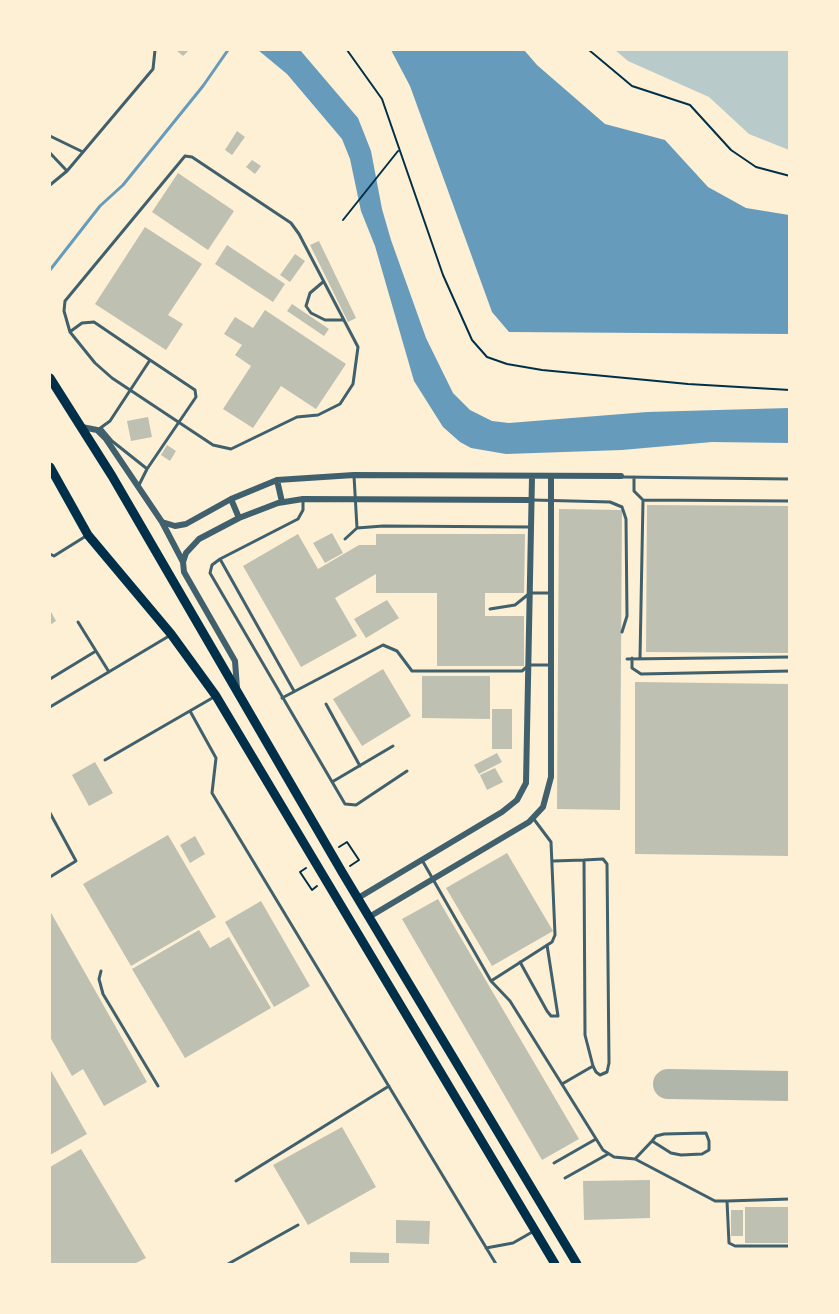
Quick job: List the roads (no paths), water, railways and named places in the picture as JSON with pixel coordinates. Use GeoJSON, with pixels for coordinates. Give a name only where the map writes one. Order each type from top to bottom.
{"type":"FeatureCollection","features":[{"type":"Feature","properties":{"kind":"main road"},"geometry":{"type":"LineString","coordinates":[[50,378],[237,688],[369,917],[577,1264]]}},
{"type":"Feature","properties":{"kind":"main road"},"geometry":{"type":"LineString","coordinates":[[51,474],[88,535],[171,634],[216,696],[555,1264]]}},
{"type":"Feature","properties":{"kind":"street"},"geometry":{"type":"LineString","coordinates":[[81,427],[99,429],[162,522],[183,562],[184,572],[234,661],[237,688]]}},
{"type":"Feature","properties":{"kind":"street"},"geometry":{"type":"LineString","coordinates":[[162,522],[175,526],[186,524],[231,499],[277,480],[354,475],[621,477]]}},
{"type":"Feature","properties":{"kind":"street"},"geometry":{"type":"LineString","coordinates":[[358,898],[501,812],[517,800],[526,783],[532,477]]}},
{"type":"Feature","properties":{"kind":"street"},"geometry":{"type":"LineString","coordinates":[[369,917],[533,818],[543,807],[551,777],[551,477]]}},
{"type":"Feature","properties":{"kind":"street"},"geometry":{"type":"LineString","coordinates":[[277,480],[282,502]]}},
{"type":"Feature","properties":{"kind":"street"},"geometry":{"type":"LineString","coordinates":[[231,499],[239,518]]}},
{"type":"Feature","properties":{"kind":"street"},"geometry":{"type":"LineString","coordinates":[[183,562],[186,553],[200,539],[239,518],[282,502],[303,499],[531,500]]}},
{"type":"Feature","properties":{"kind":"lane"},"geometry":{"type":"LineString","coordinates":[[50,185],[67,171],[153,69],[155,50]]}},
{"type":"Feature","properties":{"kind":"lane"},"geometry":{"type":"LineString","coordinates":[[50,136],[83,152]]}},
{"type":"Feature","properties":{"kind":"lane"},"geometry":{"type":"LineString","coordinates":[[50,153],[67,171]]}},
{"type":"Feature","properties":{"kind":"lane"},"geometry":{"type":"LineString","coordinates":[[185,156],[192,157],[291,223],[299,234],[342,320],[358,347],[359,355],[353,384],[340,404],[318,415],[297,417],[231,449],[213,446],[129,390],[95,363],[70,332],[64,311],[65,301],[185,156]]}},
{"type":"Feature","properties":{"kind":"lane"},"geometry":{"type":"LineString","coordinates":[[323,282],[310,293],[306,306],[311,313],[325,320],[342,320]]}},
{"type":"Feature","properties":{"kind":"lane"},"geometry":{"type":"LineString","coordinates":[[70,332],[82,323],[94,322],[195,390],[196,396],[147,469],[138,487]]}},
{"type":"Feature","properties":{"kind":"lane"},"geometry":{"type":"LineString","coordinates":[[147,469],[99,429],[110,421],[150,360]]}},
{"type":"Feature","properties":{"kind":"lane"},"geometry":{"type":"LineString","coordinates":[[354,475],[357,528]]}},
{"type":"Feature","properties":{"kind":"lane"},"geometry":{"type":"LineString","coordinates":[[621,477],[789,478]]}},
{"type":"Feature","properties":{"kind":"lane"},"geometry":{"type":"LineString","coordinates":[[634,477],[634,491],[643,500],[789,501]]}},
{"type":"Feature","properties":{"kind":"lane"},"geometry":{"type":"LineString","coordinates":[[303,499],[303,510],[298,519],[220,559],[212,565],[210,573],[345,804],[356,805],[407,771]]}},
{"type":"Feature","properties":{"kind":"lane"},"geometry":{"type":"LineString","coordinates":[[531,500],[610,502],[622,507],[626,519],[627,616],[626,627],[622,632]]}},
{"type":"Feature","properties":{"kind":"lane"},"geometry":{"type":"LineString","coordinates":[[640,658],[643,500]]}},
{"type":"Feature","properties":{"kind":"lane"},"geometry":{"type":"LineString","coordinates":[[345,539],[357,528],[382,526],[531,527]]}},
{"type":"Feature","properties":{"kind":"lane"},"geometry":{"type":"LineString","coordinates":[[50,554],[54,556],[88,535]]}},
{"type":"Feature","properties":{"kind":"lane"},"geometry":{"type":"LineString","coordinates":[[220,559],[295,692]]}},
{"type":"Feature","properties":{"kind":"lane"},"geometry":{"type":"LineString","coordinates":[[490,609],[515,605],[530,593],[551,593]]}},
{"type":"Feature","properties":{"kind":"lane"},"geometry":{"type":"LineString","coordinates":[[78,622],[109,672]]}},
{"type":"Feature","properties":{"kind":"lane"},"geometry":{"type":"LineString","coordinates":[[50,708],[171,634]]}},
{"type":"Feature","properties":{"kind":"lane"},"geometry":{"type":"LineString","coordinates":[[282,698],[383,645],[397,651],[412,671],[522,670],[529,664],[550,665]]}},
{"type":"Feature","properties":{"kind":"lane"},"geometry":{"type":"LineString","coordinates":[[50,679],[96,651]]}},
{"type":"Feature","properties":{"kind":"lane"},"geometry":{"type":"LineString","coordinates":[[627,659],[789,657]]}},
{"type":"Feature","properties":{"kind":"lane"},"geometry":{"type":"LineString","coordinates":[[632,658],[632,668],[640,674],[789,671]]}},
{"type":"Feature","properties":{"kind":"lane"},"geometry":{"type":"LineString","coordinates":[[105,760],[216,696]]}},
{"type":"Feature","properties":{"kind":"lane"},"geometry":{"type":"LineString","coordinates":[[326,704],[360,766]]}},
{"type":"Feature","properties":{"kind":"lane"},"geometry":{"type":"LineString","coordinates":[[190,711],[216,758],[212,794],[496,1264]]}},
{"type":"Feature","properties":{"kind":"lane"},"geometry":{"type":"LineString","coordinates":[[332,782],[393,746]]}},
{"type":"Feature","properties":{"kind":"lane"},"geometry":{"type":"LineString","coordinates":[[50,813],[76,861],[50,877]]}},
{"type":"Feature","properties":{"kind":"lane"},"geometry":{"type":"LineString","coordinates":[[491,981],[552,942],[556,931],[553,861],[548,835],[533,818]]}},
{"type":"Feature","properties":{"kind":"lane"},"geometry":{"type":"LineString","coordinates":[[50,828],[56,825]]}},
{"type":"Feature","properties":{"kind":"lane"},"geometry":{"type":"LineString","coordinates":[[553,861],[603,859],[607,864],[609,1068],[606,1073],[600,1075],[593,1065],[585,1035],[584,860]]}},
{"type":"Feature","properties":{"kind":"lane"},"geometry":{"type":"LineString","coordinates":[[422,860],[491,981],[510,1001],[596,1139],[608,1154]]}},
{"type":"Feature","properties":{"kind":"lane"},"geometry":{"type":"LineString","coordinates":[[520,962],[547,1011],[551,1016],[558,1016],[547,945]]}},
{"type":"Feature","properties":{"kind":"lane"},"geometry":{"type":"LineString","coordinates":[[101,971],[99,979],[103,994],[158,1086]]}},
{"type":"Feature","properties":{"kind":"lane"},"geometry":{"type":"LineString","coordinates":[[562,1084],[593,1065]]}},
{"type":"Feature","properties":{"kind":"lane"},"geometry":{"type":"LineString","coordinates":[[236,1180],[389,1086]]}},
{"type":"Feature","properties":{"kind":"lane"},"geometry":{"type":"LineString","coordinates":[[635,1159],[652,1141],[664,1134],[706,1133],[710,1141],[709,1149],[692,1156],[671,1153],[652,1141]]}},
{"type":"Feature","properties":{"kind":"lane"},"geometry":{"type":"LineString","coordinates":[[554,1163],[596,1139]]}},
{"type":"Feature","properties":{"kind":"lane"},"geometry":{"type":"LineString","coordinates":[[565,1178],[608,1154],[635,1159],[715,1201],[789,1199]]}},
{"type":"Feature","properties":{"kind":"lane"},"geometry":{"type":"LineString","coordinates":[[727,1201],[729,1243],[735,1246],[789,1246]]}},
{"type":"Feature","properties":{"kind":"lane"},"geometry":{"type":"LineString","coordinates":[[228,1264],[298,1225]]}},
{"type":"Feature","properties":{"kind":"lane"},"geometry":{"type":"LineString","coordinates":[[486,1248],[513,1243],[535,1231]]}},
{"type":"Feature","properties":{"kind":"water"},"geometry":{"type":"Polygon","coordinates":[[[258,50],[300,50],[358,118],[371,151],[382,209],[391,240],[426,338],[453,393],[470,410],[492,421],[509,423],[647,412],[789,408],[789,443],[712,442],[622,450],[506,454],[471,448],[460,442],[443,427],[414,381],[375,246],[361,211],[350,159],[342,139],[287,74],[258,50]]]}},
{"type":"Feature","properties":{"kind":"water"},"geometry":{"type":"Polygon","coordinates":[[[391,50],[524,50],[537,65],[605,124],[665,140],[708,187],[746,208],[789,215],[789,334],[509,332],[492,312],[410,86],[391,50]]]}},
{"type":"Feature","properties":{"kind":"waterway"},"geometry":{"type":"LineString","coordinates":[[50,270],[100,206],[123,185],[203,86],[228,50]]}}]}
